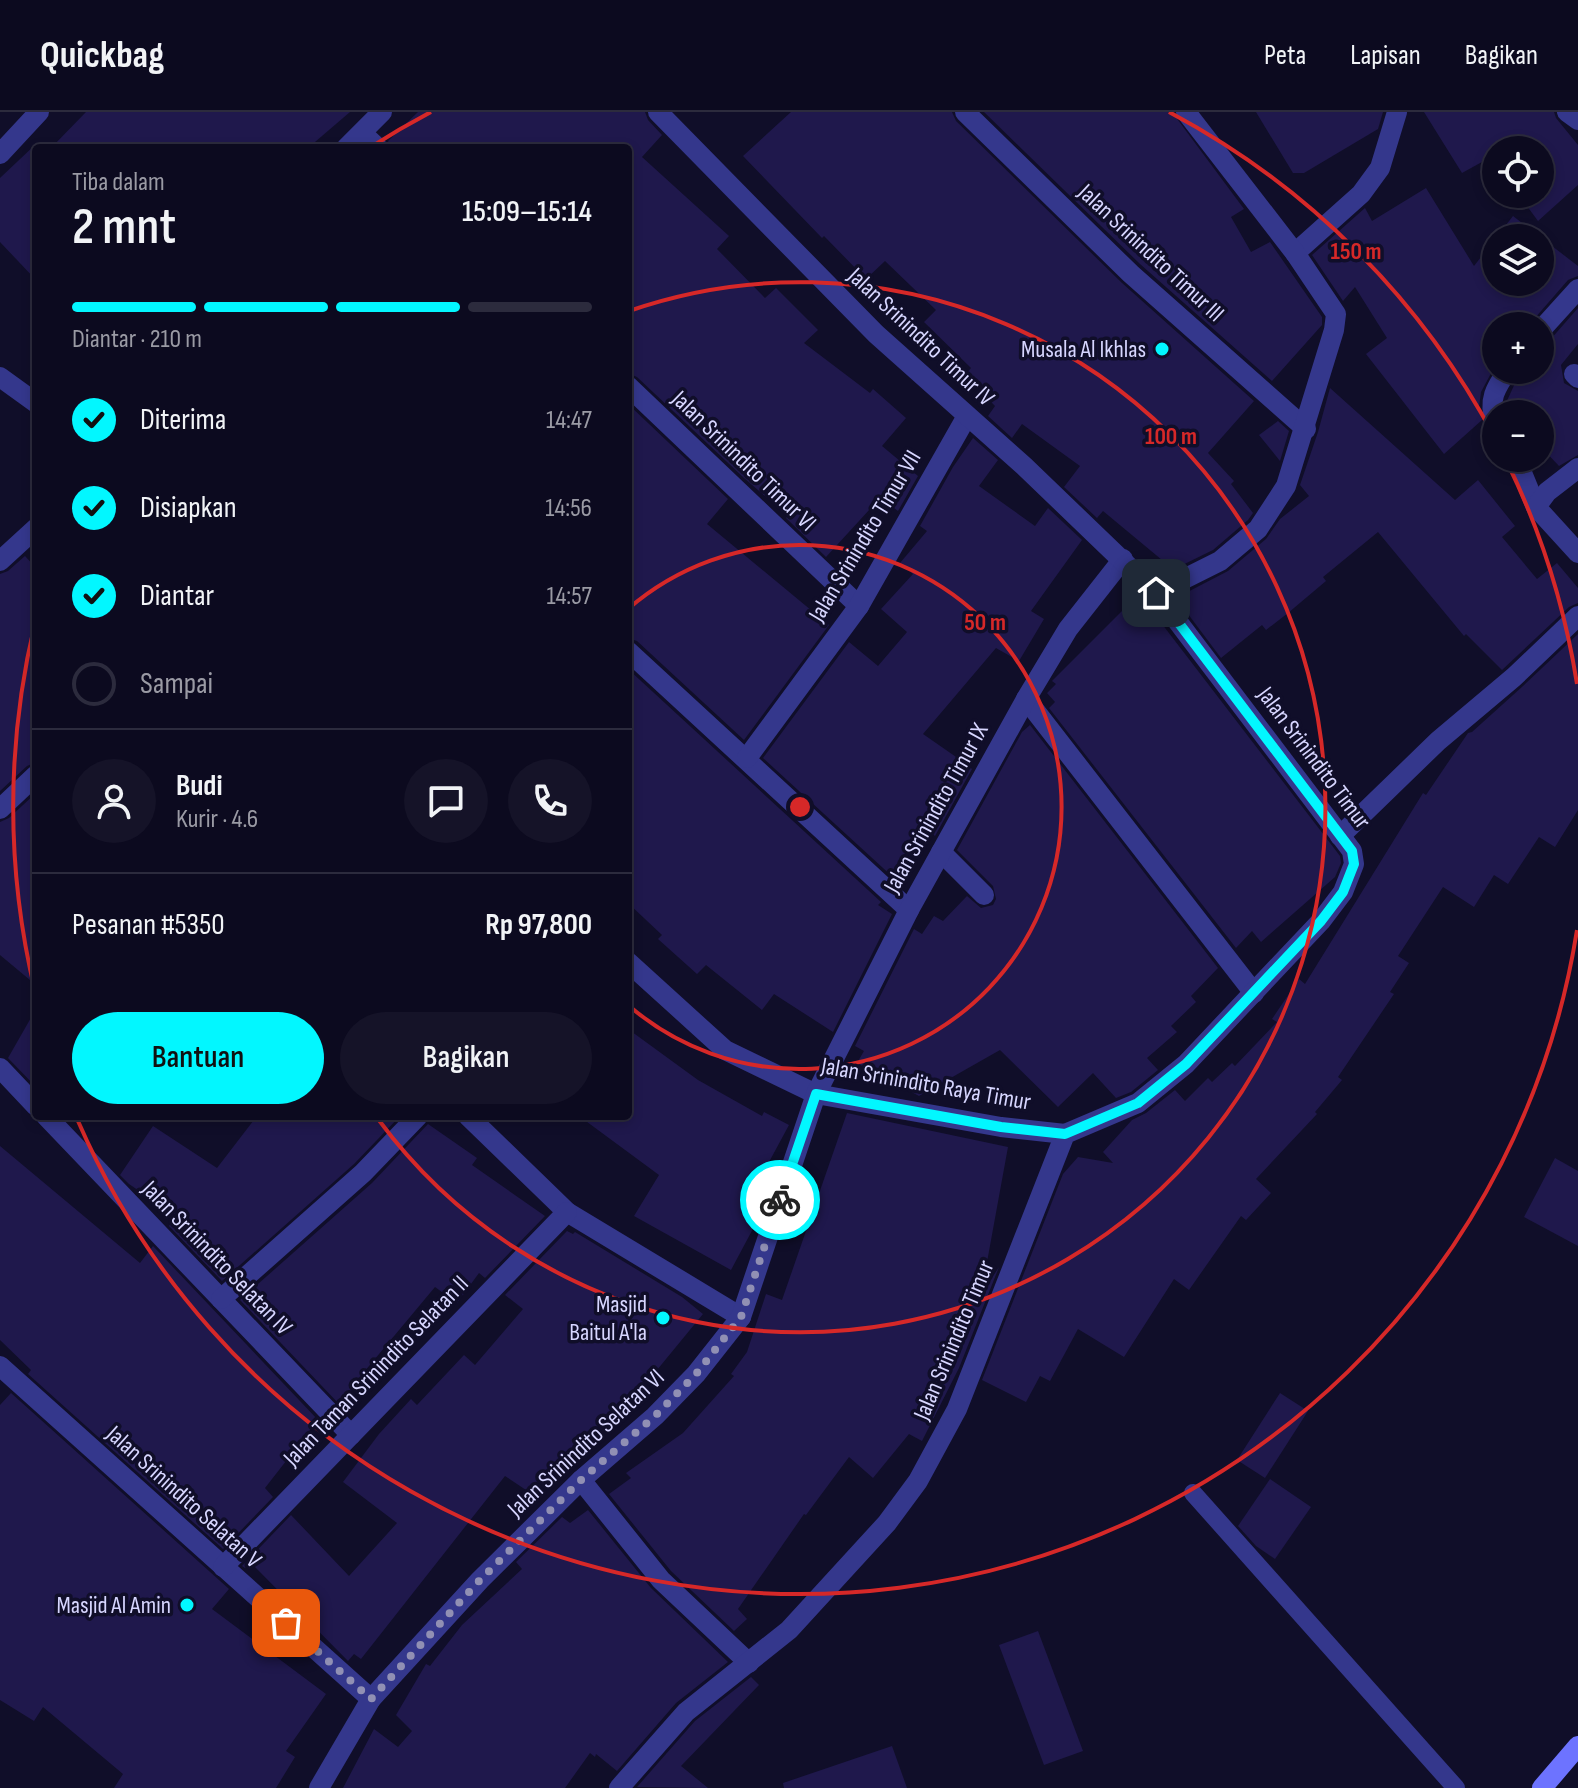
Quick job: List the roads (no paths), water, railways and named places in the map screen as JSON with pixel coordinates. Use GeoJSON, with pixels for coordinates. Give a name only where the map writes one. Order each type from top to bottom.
{"type":"FeatureCollection","features":[{"type":"Feature","properties":{"kind":"main road"},"geometry":{"type":"LineString","coordinates":[[1542,1788],[1578,1746]]}},
{"type":"Feature","properties":{"kind":"street"},"geometry":{"type":"LineString","coordinates":[[2,146],[39,112]]}},
{"type":"Feature","properties":{"kind":"street"},"geometry":{"type":"LineString","coordinates":[[350,144],[382,112]]}},
{"type":"Feature","properties":{"kind":"street","name":"Jalan Srinindito Timur IV"},"geometry":{"type":"LineString","coordinates":[[658,112],[876,334],[1123,559],[1156,593]]}},
{"type":"Feature","properties":{"kind":"street","name":"Jalan Srinindito Timur III"},"geometry":{"type":"LineString","coordinates":[[965,112],[1131,274],[1306,429]]}},
{"type":"Feature","properties":{"kind":"street"},"geometry":{"type":"LineString","coordinates":[[1156,593],[1220,561],[1258,529],[1286,486],[1306,429],[1336,314],[1295,253],[1186,112]]}},
{"type":"Feature","properties":{"kind":"street"},"geometry":{"type":"LineString","coordinates":[[1295,253],[1361,194],[1380,168],[1397,112]]}},
{"type":"Feature","properties":{"kind":"street"},"geometry":{"type":"LineString","coordinates":[[1567,112],[1578,120]]}},
{"type":"Feature","properties":{"kind":"street"},"geometry":{"type":"LineString","coordinates":[[362,133],[374,144]]}},
{"type":"Feature","properties":{"kind":"street"},"geometry":{"type":"LineString","coordinates":[[1554,316],[1578,289]]}},
{"type":"Feature","properties":{"kind":"street"},"geometry":{"type":"LineString","coordinates":[[0,377],[32,400]]}},
{"type":"Feature","properties":{"kind":"street","name":"Jalan Srinindito Timur VI"},"geometry":{"type":"LineString","coordinates":[[632,390],[859,606]]}},
{"type":"Feature","properties":{"kind":"street","name":"Jalan Srinindito Timur VII"},"geometry":{"type":"LineString","coordinates":[[747,758],[859,606],[967,416]]}},
{"type":"Feature","properties":{"kind":"street"},"geometry":{"type":"LineString","coordinates":[[1536,507],[1547,492],[1578,468]]}},
{"type":"Feature","properties":{"kind":"street"},"geometry":{"type":"LineString","coordinates":[[1522,472],[1536,507],[1578,553]]}},
{"type":"Feature","properties":{"kind":"street"},"geometry":{"type":"LineString","coordinates":[[0,561],[32,532]]}},
{"type":"Feature","properties":{"kind":"street","name":"Jalan Srinindito Timur IX"},"geometry":{"type":"LineString","coordinates":[[816,1094],[909,910],[1026,699],[1068,629],[1123,559]]}},
{"type":"Feature","properties":{"kind":"street","name":"Jalan Srinindito Timur"},"geometry":{"type":"LineString","coordinates":[[619,1788],[686,1712],[789,1630],[887,1523],[918,1481],[957,1409],[1065,1134],[1138,1103],[1186,1064],[1321,921],[1343,892],[1354,864],[1352,851],[1156,593]]}},
{"type":"Feature","properties":{"kind":"street"},"geometry":{"type":"LineString","coordinates":[[1340,836],[1438,741],[1514,677],[1578,616]]}},
{"type":"Feature","properties":{"kind":"street"},"geometry":{"type":"LineString","coordinates":[[632,655],[909,910]]}},
{"type":"Feature","properties":{"kind":"street"},"geometry":{"type":"LineString","coordinates":[[1026,699],[1254,993]]}},
{"type":"Feature","properties":{"kind":"street"},"geometry":{"type":"LineString","coordinates":[[0,809],[32,779]]}},
{"type":"Feature","properties":{"kind":"street"},"geometry":{"type":"LineString","coordinates":[[941,852],[984,895]]}},
{"type":"Feature","properties":{"kind":"street","name":"Jalan Srinindito Raya Timur"},"geometry":{"type":"LineString","coordinates":[[632,966],[725,1050],[816,1094],[1001,1127],[1065,1134]]}},
{"type":"Feature","properties":{"kind":"street"},"geometry":{"type":"LineString","coordinates":[[0,1068],[32,1102]]}},
{"type":"Feature","properties":{"kind":"street","name":"Jalan Srinindito Selatan VI"},"geometry":{"type":"LineString","coordinates":[[319,1788],[371,1699],[480,1580],[581,1480],[696,1374],[741,1317],[816,1094]]}},
{"type":"Feature","properties":{"kind":"street","name":"Jalan Srinindito Selatan IV"},"geometry":{"type":"LineString","coordinates":[[50,1120],[351,1435]]}},
{"type":"Feature","properties":{"kind":"street"},"geometry":{"type":"LineString","coordinates":[[221,1299],[363,1173],[414,1120]]}},
{"type":"Feature","properties":{"kind":"street"},"geometry":{"type":"LineString","coordinates":[[472,1120],[567,1212],[741,1317]]}},
{"type":"Feature","properties":{"kind":"street","name":"Jalan Taman Srinindito Selatan II"},"geometry":{"type":"LineString","coordinates":[[223,1567],[567,1212]]}},
{"type":"Feature","properties":{"kind":"street","name":"Jalan Srinindito Selatan V"},"geometry":{"type":"LineString","coordinates":[[0,1366],[371,1699]]}},
{"type":"Feature","properties":{"kind":"street"},"geometry":{"type":"LineString","coordinates":[[581,1480],[661,1580],[749,1663]]}},
{"type":"Feature","properties":{"kind":"lane"},"geometry":{"type":"LineString","coordinates":[[1193,1493],[1456,1788]]}},
{"type":"Feature","properties":{"kind":"place","name":"Musala Al Ikhlas"},"geometry":{"type":"Point","coordinates":[1162,349]}},
{"type":"Feature","properties":{"kind":"place","name":"Masjid Baitul A'la"},"geometry":{"type":"Point","coordinates":[663,1318]}},
{"type":"Feature","properties":{"kind":"place","name":"Masjid Al Amin"},"geometry":{"type":"Point","coordinates":[187,1605]}}]}
